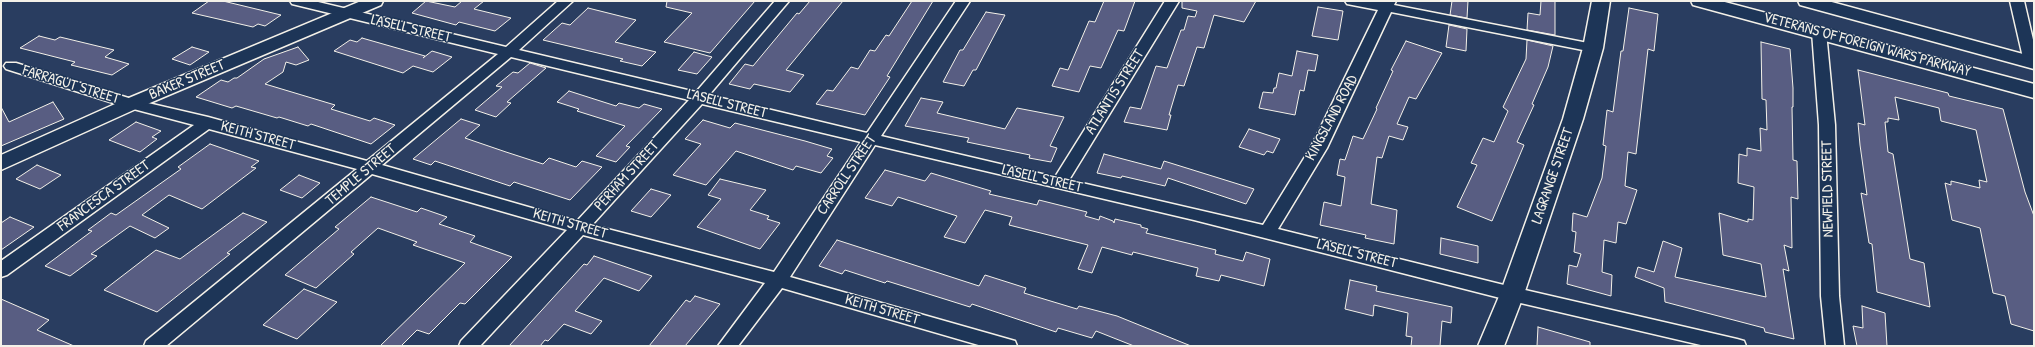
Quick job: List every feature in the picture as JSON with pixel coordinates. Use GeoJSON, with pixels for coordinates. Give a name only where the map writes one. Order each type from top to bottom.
{"type":"FeatureCollection","features":[{"type":"Feature","properties":{"kind":"main road","name":"LAGRANGE STREET"},"geometry":{"type":"LineString","coordinates":[[1492,346],[1512,294],[1573,119],[1593,48],[1601,1]]}},
{"type":"Feature","properties":{"kind":"main road","name":"VETERANS OF FOREIGN WARS PARKWAY"},"geometry":{"type":"LineString","coordinates":[[1700,1],[2034,90]]}},
{"type":"Feature","properties":{"kind":"main road","name":"VETERANS OF FOREIGN WARS PARKWAY"},"geometry":{"type":"LineString","coordinates":[[1819,2],[2032,63]]}},
{"type":"Feature","properties":{"kind":"street","name":"LASELL STREET"},"geometry":{"type":"LineString","coordinates":[[296,1],[700,97],[871,140],[1267,232],[1512,294],[1737,346]]}},
{"type":"Feature","properties":{"kind":"street","name":"BAKER STREET"},"geometry":{"type":"LineString","coordinates":[[1,163],[131,104],[375,1]]}},
{"type":"Feature","properties":{"kind":"street","name":"TEMPLE STREET"},"geometry":{"type":"LineString","coordinates":[[153,346],[510,52],[566,1]]}},
{"type":"Feature","properties":{"kind":"street","name":"PERHAM STREET"},"geometry":{"type":"LineString","coordinates":[[468,346],[580,228],[700,97],[782,1]]}},
{"type":"Feature","properties":{"kind":"street","name":"CARROLL STREET"},"geometry":{"type":"LineString","coordinates":[[727,346],[778,280],[963,1]]}},
{"type":"Feature","properties":{"kind":"street","name":"ATLANTIS STREET"},"geometry":{"type":"LineString","coordinates":[[1060,183],[1172,1]]}},
{"type":"Feature","properties":{"kind":"street"},"geometry":{"type":"LineString","coordinates":[[1352,1],[1388,4],[1593,48]]}},
{"type":"Feature","properties":{"kind":"street"},"geometry":{"type":"LineString","coordinates":[[2017,1],[2032,63]]}},
{"type":"Feature","properties":{"kind":"street","name":"KINGSLAND ROAD"},"geometry":{"type":"LineString","coordinates":[[1267,232],[1319,148],[1388,4]]}},
{"type":"Feature","properties":{"kind":"street","name":"NEWFIELD STREET"},"geometry":{"type":"LineString","coordinates":[[1819,32],[1827,124],[1830,296],[1835,346]]}},
{"type":"Feature","properties":{"kind":"street","name":"FARRAGUT STREET"},"geometry":{"type":"LineString","coordinates":[[11,66],[131,104]]}},
{"type":"Feature","properties":{"kind":"street","name":"KEITH STREET"},"geometry":{"type":"LineString","coordinates":[[131,104],[208,122],[580,228],[778,280],[987,343],[1008,346]]}},
{"type":"Feature","properties":{"kind":"street","name":"FRANCESCA STREET"},"geometry":{"type":"LineString","coordinates":[[1,270],[208,122]]}},
{"type":"Feature","properties":{"kind":"building"},"geometry":{"type":"Polygon","coordinates":[[[209,1],[223,1],[281,15],[265,26],[258,24],[253,27],[192,13],[209,1]]]}},
{"type":"Feature","properties":{"kind":"building"},"geometry":{"type":"Polygon","coordinates":[[[426,1],[455,7],[462,1],[484,1],[474,9],[511,18],[495,31],[459,22],[456,25],[412,13],[426,1]]]}},
{"type":"Feature","properties":{"kind":"building"},"geometry":{"type":"Polygon","coordinates":[[[667,1],[755,1],[710,53],[664,42],[692,13],[666,7],[667,1]]]}},
{"type":"Feature","properties":{"kind":"building"},"geometry":{"type":"Polygon","coordinates":[[[810,1],[843,1],[786,70],[804,75],[790,92],[754,84],[750,89],[729,84],[745,64],[753,66],[797,13],[799,14],[810,1]]]}},
{"type":"Feature","properties":{"kind":"building"},"geometry":{"type":"Polygon","coordinates":[[[912,1],[933,1],[887,76],[890,77],[865,115],[816,104],[827,90],[833,91],[851,67],[858,69],[870,50],[875,51],[886,35],[889,36],[912,1]]]}},
{"type":"Feature","properties":{"kind":"building"},"geometry":{"type":"Polygon","coordinates":[[[1104,1],[1135,1],[1124,31],[1118,30],[1101,68],[1090,66],[1079,92],[1052,86],[1060,68],[1068,70],[1089,21],[1095,22],[1104,1]]]}},
{"type":"Feature","properties":{"kind":"building"},"geometry":{"type":"Polygon","coordinates":[[[1182,1],[1256,1],[1244,22],[1214,15],[1204,48],[1197,47],[1184,86],[1178,85],[1169,115],[1171,115],[1167,130],[1124,122],[1130,107],[1141,109],[1156,66],[1167,68],[1181,30],[1184,30],[1188,16],[1195,17],[1197,11],[1182,8],[1182,1]]]}},
{"type":"Feature","properties":{"kind":"building"},"geometry":{"type":"Polygon","coordinates":[[[1452,1],[1468,1],[1467,18],[1450,15],[1452,1]]]}},
{"type":"Feature","properties":{"kind":"building"},"geometry":{"type":"Polygon","coordinates":[[[1541,1],[1555,1],[1555,35],[1527,30],[1528,13],[1540,15],[1541,1]]]}},
{"type":"Feature","properties":{"kind":"building"},"geometry":{"type":"Polygon","coordinates":[[[1318,7],[1343,11],[1338,40],[1312,36],[1318,7]]]}},
{"type":"Feature","properties":{"kind":"building"},"geometry":{"type":"Polygon","coordinates":[[[588,8],[636,20],[615,42],[656,52],[642,66],[620,61],[623,59],[543,40],[562,23],[570,25],[588,8]]]}},
{"type":"Feature","properties":{"kind":"building"},"geometry":{"type":"Polygon","coordinates":[[[1629,8],[1658,14],[1654,51],[1648,49],[1636,154],[1628,152],[1625,186],[1637,190],[1626,224],[1618,222],[1616,243],[1604,240],[1602,272],[1612,275],[1611,296],[1567,284],[1569,265],[1577,267],[1581,254],[1574,252],[1576,232],[1572,231],[1573,213],[1587,217],[1602,178],[1606,146],[1603,145],[1607,110],[1613,112],[1621,51],[1623,51],[1629,8]]]}},
{"type":"Feature","properties":{"kind":"building"},"geometry":{"type":"Polygon","coordinates":[[[986,12],[1005,15],[976,70],[973,70],[964,86],[943,82],[960,50],[963,50],[986,12]]]}},
{"type":"Feature","properties":{"kind":"building"},"geometry":{"type":"Polygon","coordinates":[[[1449,25],[1467,29],[1466,51],[1446,47],[1449,25]]]}},
{"type":"Feature","properties":{"kind":"building"},"geometry":{"type":"Polygon","coordinates":[[[39,36],[55,40],[60,37],[114,50],[105,57],[129,64],[112,75],[71,65],[75,62],[20,48],[39,36]]]}},
{"type":"Feature","properties":{"kind":"building"},"geometry":{"type":"Polygon","coordinates":[[[362,38],[425,56],[423,58],[432,51],[452,57],[433,72],[413,66],[403,73],[334,51],[350,40],[357,42],[362,38]]]}},
{"type":"Feature","properties":{"kind":"building"},"geometry":{"type":"Polygon","coordinates":[[[1527,40],[1553,46],[1548,67],[1532,104],[1534,105],[1517,142],[1524,145],[1492,221],[1457,207],[1477,165],[1471,163],[1483,138],[1494,142],[1508,111],[1503,107],[1526,59],[1527,40]]]}},
{"type":"Feature","properties":{"kind":"building"},"geometry":{"type":"Polygon","coordinates":[[[1406,41],[1442,53],[1416,99],[1409,97],[1397,124],[1408,127],[1403,140],[1389,136],[1382,158],[1377,157],[1371,204],[1397,210],[1394,244],[1365,238],[1366,235],[1320,225],[1324,202],[1341,206],[1345,177],[1337,175],[1340,159],[1345,160],[1353,136],[1363,139],[1393,71],[1391,70],[1406,41]]]}},
{"type":"Feature","properties":{"kind":"building"},"geometry":{"type":"Polygon","coordinates":[[[1761,42],[1790,49],[1793,88],[1793,160],[1797,161],[1798,199],[1791,197],[1792,248],[1784,245],[1789,271],[1783,269],[1794,339],[1765,332],[1764,328],[1665,302],[1664,288],[1635,277],[1638,267],[1654,272],[1663,241],[1682,248],[1675,277],[1766,297],[1761,264],[1723,255],[1719,213],[1748,222],[1748,219],[1753,220],[1754,187],[1738,183],[1739,154],[1747,156],[1747,148],[1761,151],[1760,128],[1767,130],[1766,100],[1762,99],[1761,42]]]}},
{"type":"Feature","properties":{"kind":"building"},"geometry":{"type":"Polygon","coordinates":[[[192,47],[209,52],[190,65],[172,59],[192,47]]]}},
{"type":"Feature","properties":{"kind":"building"},"geometry":{"type":"Polygon","coordinates":[[[298,47],[309,60],[296,65],[286,62],[283,72],[265,84],[335,105],[331,109],[370,121],[374,118],[395,125],[371,144],[311,124],[308,126],[236,106],[232,108],[196,97],[221,80],[228,82],[234,78],[237,78],[264,59],[298,47]]]}},
{"type":"Feature","properties":{"kind":"building"},"geometry":{"type":"Polygon","coordinates":[[[1297,51],[1318,55],[1315,71],[1308,70],[1304,91],[1300,90],[1295,115],[1259,108],[1263,92],[1273,93],[1274,88],[1276,88],[1279,73],[1292,76],[1297,51]]]}},
{"type":"Feature","properties":{"kind":"building"},"geometry":{"type":"Polygon","coordinates":[[[694,52],[712,57],[697,74],[678,70],[694,52]]]}},
{"type":"Feature","properties":{"kind":"building"},"geometry":{"type":"Polygon","coordinates":[[[530,63],[546,68],[507,102],[511,103],[496,117],[475,110],[502,87],[496,86],[513,72],[518,73],[530,63]]]}},
{"type":"Feature","properties":{"kind":"building"},"geometry":{"type":"Polygon","coordinates":[[[1858,70],[1948,93],[1949,96],[2003,109],[2025,192],[2034,216],[2034,331],[2011,324],[2005,296],[1993,293],[1980,228],[1952,220],[1945,183],[1951,185],[1951,181],[1980,188],[1979,180],[1987,182],[1976,130],[1941,121],[1939,108],[1895,97],[1899,120],[1888,118],[1888,122],[1885,122],[1888,152],[1893,154],[1910,259],[1924,263],[1930,307],[1877,292],[1872,244],[1869,243],[1861,193],[1867,195],[1858,123],[1865,125],[1858,70]]]}},
{"type":"Feature","properties":{"kind":"building"},"geometry":{"type":"Polygon","coordinates":[[[569,91],[616,106],[619,103],[639,108],[644,104],[662,109],[626,146],[630,147],[616,162],[596,156],[625,126],[577,111],[579,109],[557,102],[569,91]]]}},
{"type":"Feature","properties":{"kind":"building"},"geometry":{"type":"Polygon","coordinates":[[[921,98],[943,102],[937,113],[1005,129],[1017,108],[1064,117],[1050,146],[1057,148],[1051,162],[1029,158],[1030,155],[967,142],[969,138],[905,126],[921,98]]]}},
{"type":"Feature","properties":{"kind":"building"},"geometry":{"type":"Polygon","coordinates":[[[53,102],[64,119],[1,146],[1,107],[9,122],[53,102]]]}},
{"type":"Feature","properties":{"kind":"building"},"geometry":{"type":"Polygon","coordinates":[[[461,119],[480,125],[465,138],[506,152],[543,164],[549,158],[576,167],[582,161],[602,167],[570,200],[514,182],[510,186],[435,161],[431,165],[413,159],[461,119]]]}},
{"type":"Feature","properties":{"kind":"building"},"geometry":{"type":"Polygon","coordinates":[[[703,120],[730,128],[735,123],[805,141],[832,149],[827,156],[833,158],[821,173],[796,166],[793,170],[736,151],[706,185],[673,175],[701,144],[685,139],[703,120]]]}},
{"type":"Feature","properties":{"kind":"building"},"geometry":{"type":"Polygon","coordinates":[[[136,122],[161,131],[152,137],[157,139],[140,152],[109,140],[136,122]]]}},
{"type":"Feature","properties":{"kind":"building"},"geometry":{"type":"Polygon","coordinates":[[[1249,129],[1280,139],[1273,153],[1267,151],[1264,155],[1239,147],[1249,129]]]}},
{"type":"Feature","properties":{"kind":"building"},"geometry":{"type":"Polygon","coordinates":[[[210,144],[259,161],[251,167],[256,168],[202,209],[169,195],[142,215],[169,228],[155,238],[130,226],[91,254],[97,256],[70,276],[45,266],[92,231],[88,230],[111,213],[116,215],[181,169],[178,167],[210,144]]]}},
{"type":"Feature","properties":{"kind":"building"},"geometry":{"type":"Polygon","coordinates":[[[1104,154],[1161,169],[1164,161],[1254,189],[1246,204],[1168,178],[1165,186],[1122,176],[1121,178],[1097,173],[1104,154]]]}},
{"type":"Feature","properties":{"kind":"building"},"geometry":{"type":"Polygon","coordinates":[[[37,165],[61,175],[40,189],[16,179],[37,165]]]}},
{"type":"Feature","properties":{"kind":"building"},"geometry":{"type":"Polygon","coordinates":[[[885,170],[925,181],[931,173],[991,191],[989,194],[1037,205],[1039,200],[1087,212],[1085,216],[1099,220],[1100,216],[1113,221],[1114,223],[1115,219],[1141,225],[1141,227],[1148,229],[1146,233],[1216,250],[1215,254],[1243,261],[1246,252],[1270,259],[1264,286],[1221,275],[1219,281],[1196,276],[1198,268],[1133,252],[1132,255],[1102,247],[1092,273],[1078,269],[1088,245],[1009,225],[1012,217],[985,210],[965,243],[944,237],[957,216],[898,197],[892,206],[865,198],[885,170]]]}},
{"type":"Feature","properties":{"kind":"building"},"geometry":{"type":"Polygon","coordinates":[[[299,175],[320,183],[302,198],[280,190],[299,175]]]}},
{"type":"Feature","properties":{"kind":"building"},"geometry":{"type":"Polygon","coordinates":[[[720,179],[766,190],[750,210],[769,216],[767,219],[780,223],[760,249],[697,227],[721,199],[708,195],[720,179]]]}},
{"type":"Feature","properties":{"kind":"building"},"geometry":{"type":"Polygon","coordinates":[[[651,189],[671,195],[651,217],[631,211],[651,189]]]}},
{"type":"Feature","properties":{"kind":"building"},"geometry":{"type":"Polygon","coordinates":[[[371,197],[417,212],[421,208],[447,217],[439,224],[475,236],[470,242],[512,257],[465,304],[460,303],[429,334],[417,330],[401,346],[380,346],[465,263],[413,245],[417,242],[378,228],[351,252],[354,254],[316,288],[285,275],[339,229],[335,227],[371,197]]]}},
{"type":"Feature","properties":{"kind":"building"},"geometry":{"type":"Polygon","coordinates":[[[243,213],[267,222],[227,253],[230,254],[157,312],[104,290],[156,250],[180,259],[243,213]]]}},
{"type":"Feature","properties":{"kind":"building"},"geometry":{"type":"Polygon","coordinates":[[[10,217],[34,227],[1,250],[1,223],[10,217]]]}},
{"type":"Feature","properties":{"kind":"building"},"geometry":{"type":"Polygon","coordinates":[[[1441,238],[1478,246],[1478,263],[1440,254],[1441,238]]]}},
{"type":"Feature","properties":{"kind":"building"},"geometry":{"type":"Polygon","coordinates":[[[837,240],[979,286],[985,275],[1026,288],[1024,293],[1077,309],[1079,306],[1117,316],[1191,346],[1134,346],[1096,331],[1092,338],[1058,328],[1056,332],[972,304],[970,307],[887,281],[885,283],[845,270],[842,274],[819,266],[837,240]]]}},
{"type":"Feature","properties":{"kind":"building"},"geometry":{"type":"Polygon","coordinates":[[[594,256],[652,276],[639,291],[604,278],[575,311],[602,321],[591,334],[564,324],[548,341],[545,340],[540,346],[509,346],[584,264],[587,265],[594,256]]]}},
{"type":"Feature","properties":{"kind":"building"},"geometry":{"type":"Polygon","coordinates":[[[1350,280],[1377,286],[1376,291],[1452,307],[1451,323],[1442,321],[1440,346],[1411,346],[1412,337],[1406,336],[1408,313],[1374,305],[1373,316],[1345,309],[1350,280]]]}},
{"type":"Feature","properties":{"kind":"building"},"geometry":{"type":"Polygon","coordinates":[[[304,289],[337,302],[297,339],[263,325],[304,289]]]}},
{"type":"Feature","properties":{"kind":"building"},"geometry":{"type":"Polygon","coordinates":[[[695,296],[720,304],[685,346],[649,346],[686,300],[690,302],[695,296]]]}},
{"type":"Feature","properties":{"kind":"building"},"geometry":{"type":"Polygon","coordinates":[[[1,299],[49,320],[37,330],[74,346],[1,346],[1,299]]]}},
{"type":"Feature","properties":{"kind":"building"},"geometry":{"type":"Polygon","coordinates":[[[1862,306],[1885,313],[1887,346],[1857,346],[1853,326],[1863,328],[1862,306]]]}},
{"type":"Feature","properties":{"kind":"building"},"geometry":{"type":"Polygon","coordinates":[[[1538,327],[1590,342],[1590,346],[1537,346],[1538,327]]]}}]}
